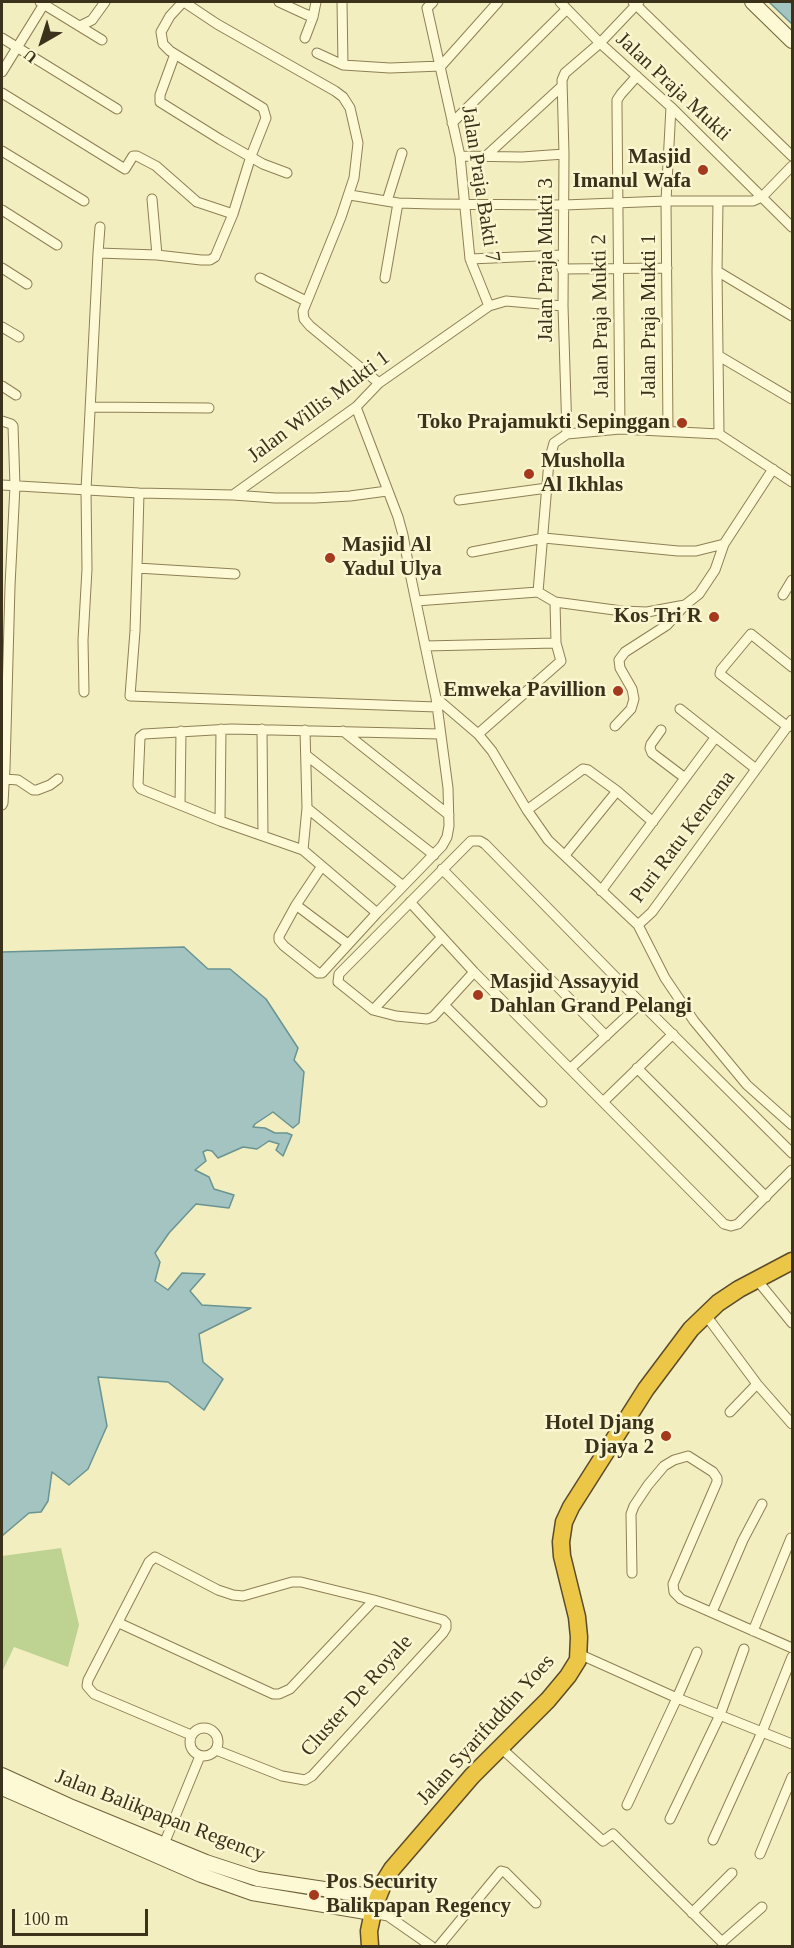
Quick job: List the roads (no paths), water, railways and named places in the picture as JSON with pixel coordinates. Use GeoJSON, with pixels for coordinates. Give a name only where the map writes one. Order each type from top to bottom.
{"type":"FeatureCollection","features":[{"type":"Feature","properties":{"kind":"highway","name":"Jalan Syarifuddin Yoes"},"geometry":{"type":"LineString","coordinates":[[369,1947],[369,1931],[375,1905],[392,1869],[472,1776],[548,1700],[578,1660],[576,1611],[562,1556],[561,1542],[564,1522],[571,1506],[646,1389],[705,1314],[739,1289],[792,1261]]}},
{"type":"Feature","properties":{"kind":"street"},"geometry":{"type":"LineString","coordinates":[[80,26],[92,20],[105,2]]}},
{"type":"Feature","properties":{"kind":"street"},"geometry":{"type":"LineString","coordinates":[[98,253],[210,260],[215,257],[233,214],[251,156],[266,118],[262,108],[175,54],[163,44],[161,32],[170,16],[183,2],[217,24],[335,91],[343,97],[350,108],[358,142],[354,178],[350,195],[303,311],[304,318],[310,326],[379,383]]}},
{"type":"Feature","properties":{"kind":"street"},"geometry":{"type":"LineString","coordinates":[[279,2],[313,16]]}},
{"type":"Feature","properties":{"kind":"street"},"geometry":{"type":"LineString","coordinates":[[305,38],[313,16],[315,2]]}},
{"type":"Feature","properties":{"kind":"street"},"geometry":{"type":"LineString","coordinates":[[342,2],[343,65]]}},
{"type":"Feature","properties":{"kind":"street"},"geometry":{"type":"LineString","coordinates":[[317,53],[343,65],[390,68],[441,66],[498,2]]}},
{"type":"Feature","properties":{"kind":"street","name":"Jalan Praja Mukti"},"geometry":{"type":"LineString","coordinates":[[560,2],[600,43],[671,107],[792,227]]}},
{"type":"Feature","properties":{"kind":"street"},"geometry":{"type":"LineString","coordinates":[[486,156],[561,87],[565,73],[600,43],[636,2],[792,156]]}},
{"type":"Feature","properties":{"kind":"street"},"geometry":{"type":"LineString","coordinates":[[752,2],[792,41]]}},
{"type":"Feature","properties":{"kind":"street"},"geometry":{"type":"LineString","coordinates":[[2,72],[18,48],[42,3],[102,40]]}},
{"type":"Feature","properties":{"kind":"street","name":"Jalan Praja Bakti 7"},"geometry":{"type":"LineString","coordinates":[[427,4],[460,156],[470,259],[489,306]]}},
{"type":"Feature","properties":{"kind":"street"},"geometry":{"type":"LineString","coordinates":[[452,123],[567,9]]}},
{"type":"Feature","properties":{"kind":"street"},"geometry":{"type":"LineString","coordinates":[[2,38],[117,109]]}},
{"type":"Feature","properties":{"kind":"street"},"geometry":{"type":"LineString","coordinates":[[175,54],[160,95],[160,102],[251,156],[287,173]]}},
{"type":"Feature","properties":{"kind":"street","name":"Jalan Praja Mukti 2"},"geometry":{"type":"LineString","coordinates":[[620,429],[617,100],[637,76]]}},
{"type":"Feature","properties":{"kind":"street","name":"Jalan Praja Mukti 3"},"geometry":{"type":"LineString","coordinates":[[561,87],[564,154],[562,306],[567,434]]}},
{"type":"Feature","properties":{"kind":"street"},"geometry":{"type":"LineString","coordinates":[[2,93],[125,169],[133,156],[137,156],[156,166],[197,202],[233,214]]}},
{"type":"Feature","properties":{"kind":"street","name":"Jalan Praja Mukti 1"},"geometry":{"type":"LineString","coordinates":[[668,431],[666,201],[671,107]]}},
{"type":"Feature","properties":{"kind":"street"},"geometry":{"type":"LineString","coordinates":[[2,151],[84,201]]}},
{"type":"Feature","properties":{"kind":"street"},"geometry":{"type":"LineString","coordinates":[[387,201],[402,153]]}},
{"type":"Feature","properties":{"kind":"street"},"geometry":{"type":"LineString","coordinates":[[460,156],[522,157],[564,154]]}},
{"type":"Feature","properties":{"kind":"street"},"geometry":{"type":"LineString","coordinates":[[350,195],[398,203],[465,204],[564,205],[666,201],[753,201],[762,197],[792,166]]}},
{"type":"Feature","properties":{"kind":"street"},"geometry":{"type":"LineString","coordinates":[[152,199],[157,255]]}},
{"type":"Feature","properties":{"kind":"street"},"geometry":{"type":"LineString","coordinates":[[718,202],[719,434]]}},
{"type":"Feature","properties":{"kind":"street"},"geometry":{"type":"LineString","coordinates":[[385,278],[398,203]]}},
{"type":"Feature","properties":{"kind":"street"},"geometry":{"type":"LineString","coordinates":[[2,210],[57,245]]}},
{"type":"Feature","properties":{"kind":"street"},"geometry":{"type":"LineString","coordinates":[[84,692],[86,490],[100,227]]}},
{"type":"Feature","properties":{"kind":"street"},"geometry":{"type":"LineString","coordinates":[[470,259],[562,255]]}},
{"type":"Feature","properties":{"kind":"street"},"geometry":{"type":"LineString","coordinates":[[2,268],[27,284]]}},
{"type":"Feature","properties":{"kind":"street"},"geometry":{"type":"LineString","coordinates":[[562,269],[667,268]]}},
{"type":"Feature","properties":{"kind":"street"},"geometry":{"type":"LineString","coordinates":[[717,271],[792,316]]}},
{"type":"Feature","properties":{"kind":"street"},"geometry":{"type":"LineString","coordinates":[[260,278],[306,301]]}},
{"type":"Feature","properties":{"kind":"street"},"geometry":{"type":"LineString","coordinates":[[489,306],[506,301],[562,306]]}},
{"type":"Feature","properties":{"kind":"street","name":"Jalan Willis Mukti 1"},"geometry":{"type":"LineString","coordinates":[[233,495],[356,407],[379,383],[489,306]]}},
{"type":"Feature","properties":{"kind":"street"},"geometry":{"type":"LineString","coordinates":[[2,327],[19,338]]}},
{"type":"Feature","properties":{"kind":"street"},"geometry":{"type":"LineString","coordinates":[[719,356],[792,399]]}},
{"type":"Feature","properties":{"kind":"street"},"geometry":{"type":"LineString","coordinates":[[2,386],[16,394]]}},
{"type":"Feature","properties":{"kind":"street"},"geometry":{"type":"LineString","coordinates":[[91,407],[209,408]]}},
{"type":"Feature","properties":{"kind":"street"},"geometry":{"type":"LineString","coordinates":[[322,866],[296,905],[279,940],[322,974],[434,855],[447,837],[449,815],[448,788],[436,702],[404,535],[356,407]]}},
{"type":"Feature","properties":{"kind":"street"},"geometry":{"type":"LineString","coordinates":[[2,421],[14,426],[16,486],[6,554],[3,768],[10,780],[33,790],[50,785],[58,779]]}},
{"type":"Feature","properties":{"kind":"street"},"geometry":{"type":"LineString","coordinates":[[538,592],[549,461],[554,443],[567,434],[620,429],[719,434],[792,482]]}},
{"type":"Feature","properties":{"kind":"street"},"geometry":{"type":"LineString","coordinates":[[615,726],[631,709],[634,699],[632,688],[620,668],[619,660],[625,652],[667,626],[708,583],[724,544],[773,469]]}},
{"type":"Feature","properties":{"kind":"street"},"geometry":{"type":"LineString","coordinates":[[2,485],[275,498],[350,496],[387,491]]}},
{"type":"Feature","properties":{"kind":"street"},"geometry":{"type":"LineString","coordinates":[[459,500],[547,488]]}},
{"type":"Feature","properties":{"kind":"street"},"geometry":{"type":"LineString","coordinates":[[139,493],[135,631],[130,696],[436,702],[478,734],[501,764],[543,835],[638,925],[665,978],[694,1021],[747,1085],[792,1125]]}},
{"type":"Feature","properties":{"kind":"street"},"geometry":{"type":"LineString","coordinates":[[472,552],[544,538],[678,551],[696,551],[724,544]]}},
{"type":"Feature","properties":{"kind":"street"},"geometry":{"type":"LineString","coordinates":[[137,568],[235,574]]}},
{"type":"Feature","properties":{"kind":"street"},"geometry":{"type":"LineString","coordinates":[[783,595],[792,580]]}},
{"type":"Feature","properties":{"kind":"street"},"geometry":{"type":"LineString","coordinates":[[416,601],[538,592],[555,602],[574,606],[647,612],[685,605]]}},
{"type":"Feature","properties":{"kind":"street"},"geometry":{"type":"LineString","coordinates":[[478,734],[561,661],[556,643],[555,602]]}},
{"type":"Feature","properties":{"kind":"street","name":"Puri Ratu Kencana"},"geometry":{"type":"LineString","coordinates":[[638,925],[652,912],[790,724],[722,677],[721,670],[751,634],[792,667]]}},
{"type":"Feature","properties":{"kind":"street"},"geometry":{"type":"LineString","coordinates":[[425,646],[556,643]]}},
{"type":"Feature","properties":{"kind":"street","name":"Puri Ratu Kencana"},"geometry":{"type":"LineString","coordinates":[[680,709],[756,769]]}},
{"type":"Feature","properties":{"kind":"street"},"geometry":{"type":"LineString","coordinates":[[377,913],[303,850],[220,821],[145,791],[138,785],[140,737],[144,734],[221,729],[305,729],[440,734]]}},
{"type":"Feature","properties":{"kind":"street"},"geometry":{"type":"LineString","coordinates":[[220,821],[221,729]]}},
{"type":"Feature","properties":{"kind":"street"},"geometry":{"type":"LineString","coordinates":[[261,729],[263,836]]}},
{"type":"Feature","properties":{"kind":"street"},"geometry":{"type":"LineString","coordinates":[[303,850],[307,808],[305,729]]}},
{"type":"Feature","properties":{"kind":"street"},"geometry":{"type":"LineString","coordinates":[[661,730],[651,744],[652,753],[685,778]]}},
{"type":"Feature","properties":{"kind":"street"},"geometry":{"type":"LineString","coordinates":[[180,805],[181,731]]}},
{"type":"Feature","properties":{"kind":"street"},"geometry":{"type":"LineString","coordinates":[[343,731],[449,815]]}},
{"type":"Feature","properties":{"kind":"street","name":"Puri Ratu Kencana"},"geometry":{"type":"LineString","coordinates":[[601,891],[715,738]]}},
{"type":"Feature","properties":{"kind":"street"},"geometry":{"type":"LineString","coordinates":[[306,755],[434,855]]}},
{"type":"Feature","properties":{"kind":"street","name":"Puri Ratu Kencana"},"geometry":{"type":"LineString","coordinates":[[527,810],[583,769],[588,770],[617,791],[653,822]]}},
{"type":"Feature","properties":{"kind":"street"},"geometry":{"type":"LineString","coordinates":[[2,805],[10,780]]}},
{"type":"Feature","properties":{"kind":"street"},"geometry":{"type":"LineString","coordinates":[[566,855],[617,791]]}},
{"type":"Feature","properties":{"kind":"street"},"geometry":{"type":"LineString","coordinates":[[307,808],[403,886]]}},
{"type":"Feature","properties":{"kind":"street"},"geometry":{"type":"LineString","coordinates":[[474,972],[433,1017],[427,1019],[396,1016],[373,1010],[338,982],[339,974],[442,869],[471,841],[480,841],[792,1153]]}},
{"type":"Feature","properties":{"kind":"street"},"geometry":{"type":"LineString","coordinates":[[442,869],[606,1036]]}},
{"type":"Feature","properties":{"kind":"street"},"geometry":{"type":"LineString","coordinates":[[410,902],[474,972],[724,1224],[731,1226],[738,1224],[792,1170]]}},
{"type":"Feature","properties":{"kind":"street"},"geometry":{"type":"LineString","coordinates":[[296,905],[348,944]]}},
{"type":"Feature","properties":{"kind":"street"},"geometry":{"type":"LineString","coordinates":[[373,1010],[442,938]]}},
{"type":"Feature","properties":{"kind":"street"},"geometry":{"type":"LineString","coordinates":[[571,1068],[641,1003]]}},
{"type":"Feature","properties":{"kind":"street"},"geometry":{"type":"LineString","coordinates":[[444,1005],[543,1102]]}},
{"type":"Feature","properties":{"kind":"street"},"geometry":{"type":"LineString","coordinates":[[604,1101],[673,1034]]}},
{"type":"Feature","properties":{"kind":"street"},"geometry":{"type":"LineString","coordinates":[[637,1068],[766,1197]]}},
{"type":"Feature","properties":{"kind":"street"},"geometry":{"type":"LineString","coordinates":[[757,1280],[792,1323]]}},
{"type":"Feature","properties":{"kind":"street"},"geometry":{"type":"LineString","coordinates":[[705,1314],[757,1384],[792,1424]]}},
{"type":"Feature","properties":{"kind":"street"},"geometry":{"type":"LineString","coordinates":[[730,1412],[757,1384]]}},
{"type":"Feature","properties":{"kind":"street"},"geometry":{"type":"LineString","coordinates":[[632,1574],[631,1514],[634,1506],[664,1466],[688,1456],[713,1472],[717,1482],[673,1584],[674,1592],[681,1599],[792,1648]]}},
{"type":"Feature","properties":{"kind":"street"},"geometry":{"type":"LineString","coordinates":[[712,1612],[762,1504]]}},
{"type":"Feature","properties":{"kind":"street"},"geometry":{"type":"LineString","coordinates":[[753,1631],[791,1538]]}},
{"type":"Feature","properties":{"kind":"street","name":"Cluster De Royale"},"geometry":{"type":"LineString","coordinates":[[191,1735],[90,1691],[87,1686],[149,1562],[155,1557],[232,1595],[243,1596],[292,1582],[301,1582],[374,1600],[443,1620],[446,1623],[446,1628],[312,1776],[305,1780],[282,1776],[216,1750]]}},
{"type":"Feature","properties":{"kind":"street"},"geometry":{"type":"LineString","coordinates":[[119,1623],[273,1694],[279,1694],[290,1689],[374,1600]]}},
{"type":"Feature","properties":{"kind":"street"},"geometry":{"type":"LineString","coordinates":[[670,1820],[720,1715],[744,1649]]}},
{"type":"Feature","properties":{"kind":"street"},"geometry":{"type":"LineString","coordinates":[[627,1806],[697,1652]]}},
{"type":"Feature","properties":{"kind":"street"},"geometry":{"type":"LineString","coordinates":[[579,1654],[677,1698],[792,1744]]}},
{"type":"Feature","properties":{"kind":"street"},"geometry":{"type":"LineString","coordinates":[[712,1840],[762,1732],[792,1657]]}},
{"type":"Feature","properties":{"kind":"street"},"geometry":{"type":"LineString","coordinates":[[204,1727],[212,1729],[219,1743],[216,1750],[209,1756],[200,1756],[191,1747],[191,1735],[204,1727]]}},
{"type":"Feature","properties":{"kind":"street"},"geometry":{"type":"LineString","coordinates":[[501,1748],[603,1841],[613,1834],[722,1942],[762,1907]]}},
{"type":"Feature","properties":{"kind":"street"},"geometry":{"type":"LineString","coordinates":[[164,1844],[200,1756]]}},
{"type":"Feature","properties":{"kind":"street","name":"Jalan Balikpapan Regency"},"geometry":{"type":"LineString","coordinates":[[2,1775],[70,1812]]}},
{"type":"Feature","properties":{"kind":"street"},"geometry":{"type":"LineString","coordinates":[[760,1854],[792,1777]]}},
{"type":"Feature","properties":{"kind":"street","name":"Jalan Balikpapan Regency"},"geometry":{"type":"LineString","coordinates":[[2,1788],[70,1812],[199,1866],[375,1905]]}},
{"type":"Feature","properties":{"kind":"street","name":"Jalan Balikpapan Regency"},"geometry":{"type":"LineString","coordinates":[[141,1842],[164,1844],[199,1866]]}},
{"type":"Feature","properties":{"kind":"street"},"geometry":{"type":"LineString","coordinates":[[440,1947],[501,1871],[505,1872],[536,1903]]}},
{"type":"Feature","properties":{"kind":"street"},"geometry":{"type":"LineString","coordinates":[[692,1913],[732,1873]]}},
{"type":"Feature","properties":{"kind":"street"},"geometry":{"type":"LineString","coordinates":[[375,1905],[431,1947]]}},
{"type":"Feature","properties":{"kind":"water"},"geometry":{"type":"Polygon","coordinates":[[[769,2],[790,2],[792,4],[792,24],[769,2]]]}},
{"type":"Feature","properties":{"kind":"water"},"geometry":{"type":"Polygon","coordinates":[[[184,947],[208,969],[230,969],[266,999],[298,1048],[294,1060],[304,1072],[299,1123],[293,1128],[273,1112],[253,1127],[292,1135],[283,1156],[276,1150],[279,1144],[269,1141],[257,1149],[243,1147],[218,1158],[212,1151],[203,1152],[206,1161],[195,1170],[209,1177],[214,1189],[234,1195],[229,1208],[196,1204],[169,1233],[155,1253],[160,1262],[155,1281],[168,1290],[182,1273],[205,1274],[190,1291],[202,1305],[251,1308],[199,1334],[203,1362],[223,1379],[204,1410],[168,1382],[98,1377],[107,1426],[88,1469],[69,1485],[52,1472],[48,1501],[41,1512],[29,1513],[2,1536],[2,952],[184,947]]]}},
{"type":"Feature","properties":{"kind":"place","name":"Masjid Imanul Wafa"},"geometry":{"type":"Point","coordinates":[703,170]}},
{"type":"Feature","properties":{"kind":"place","name":"Toko Prajamukti Sepinggan"},"geometry":{"type":"Point","coordinates":[682,423]}},
{"type":"Feature","properties":{"kind":"place","name":"Musholla Al Ikhlas"},"geometry":{"type":"Point","coordinates":[529,474]}},
{"type":"Feature","properties":{"kind":"place","name":"Masjid Al Yadul Ulya"},"geometry":{"type":"Point","coordinates":[330,558]}},
{"type":"Feature","properties":{"kind":"place","name":"Kos Tri R"},"geometry":{"type":"Point","coordinates":[714,617]}},
{"type":"Feature","properties":{"kind":"place","name":"Emweka Pavillion"},"geometry":{"type":"Point","coordinates":[618,691]}},
{"type":"Feature","properties":{"kind":"place","name":"Masjid Assayyid Dahlan Grand Pelangi"},"geometry":{"type":"Point","coordinates":[478,995]}},
{"type":"Feature","properties":{"kind":"place","name":"Hotel Djang Djaya 2"},"geometry":{"type":"Point","coordinates":[666,1436]}},
{"type":"Feature","properties":{"kind":"place","name":"Pos Security Balikpapan Regency"},"geometry":{"type":"Point","coordinates":[314,1895]}}]}
